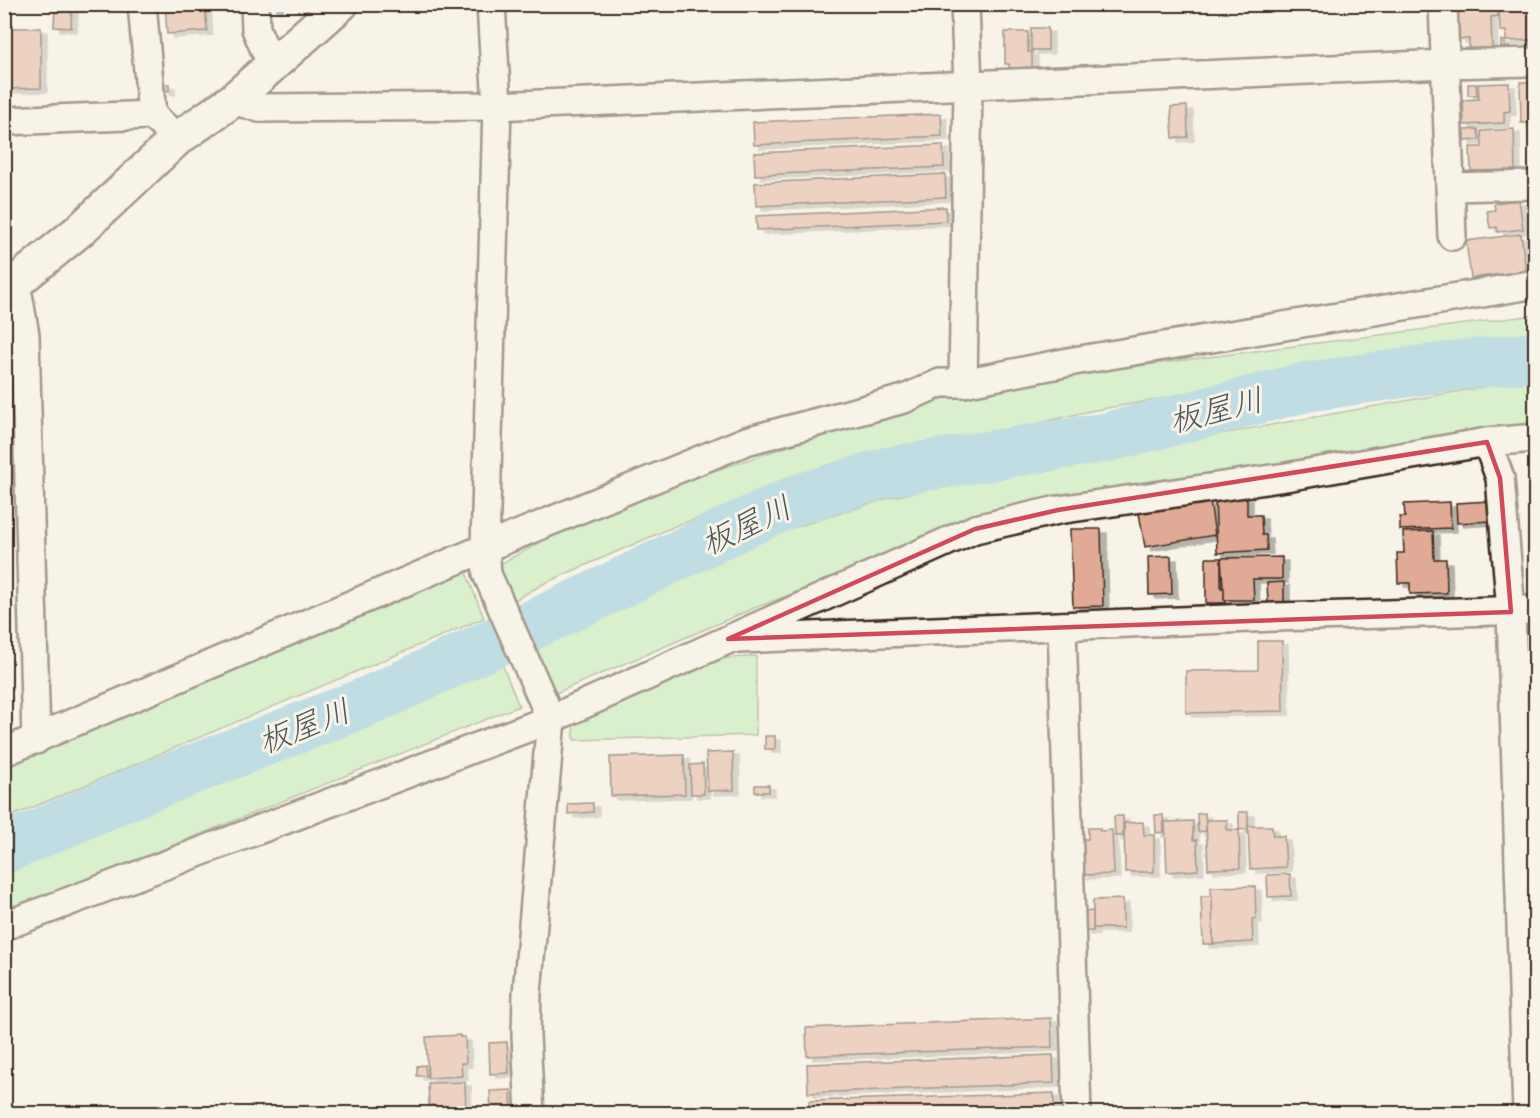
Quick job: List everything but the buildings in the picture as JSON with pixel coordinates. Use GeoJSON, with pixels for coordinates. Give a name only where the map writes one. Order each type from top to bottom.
{"type":"FeatureCollection","features":[{"type":"Feature","properties":{"kind":"street"},"geometry":{"type":"LineString","coordinates":[[142,4],[152,115],[177,139]]}},
{"type":"Feature","properties":{"kind":"street"},"geometry":{"type":"LineString","coordinates":[[255,4],[256,29],[271,64]]}},
{"type":"Feature","properties":{"kind":"street"},"geometry":{"type":"LineString","coordinates":[[36,740],[25,335],[10,287],[80,230],[177,139],[233,100],[341,4]]}},
{"type":"Feature","properties":{"kind":"street"},"geometry":{"type":"LineString","coordinates":[[491,4],[497,106],[485,548],[487,574],[547,708],[527,993],[526,1035],[530,1113]]}},
{"type":"Feature","properties":{"kind":"street"},"geometry":{"type":"LineString","coordinates":[[963,383],[968,87],[965,4]]}},
{"type":"Feature","properties":{"kind":"street"},"geometry":{"type":"LineString","coordinates":[[1443,4],[1452,236]]}},
{"type":"Feature","properties":{"kind":"street"},"geometry":{"type":"LineString","coordinates":[[233,100],[259,108],[497,106],[968,87],[1446,64],[1536,62]]}},
{"type":"Feature","properties":{"kind":"street"},"geometry":{"type":"LineString","coordinates":[[4,121],[152,115]]}},
{"type":"Feature","properties":{"kind":"street"},"geometry":{"type":"LineString","coordinates":[[1450,187],[1536,185]]}},
{"type":"Feature","properties":{"kind":"street"},"geometry":{"type":"LineString","coordinates":[[4,752],[485,548],[746,441],[904,399],[940,383],[963,383],[1074,361],[1439,298],[1536,284]]}},
{"type":"Feature","properties":{"kind":"street"},"geometry":{"type":"LineString","coordinates":[[4,926],[547,708],[728,639],[975,529],[1058,510],[1286,477],[1487,442],[1536,438]]}},
{"type":"Feature","properties":{"kind":"street"},"geometry":{"type":"LineString","coordinates":[[1487,442],[1500,478],[1523,611],[1527,1113]]}},
{"type":"Feature","properties":{"kind":"street"},"geometry":{"type":"LineString","coordinates":[[728,639],[779,639],[1275,617],[1523,611]]}},
{"type":"Feature","properties":{"kind":"street"},"geometry":{"type":"LineString","coordinates":[[1062,626],[1077,1113]]}},
{"type":"Feature","properties":{"kind":"highlighted area"},"geometry":{"type":"Polygon","coordinates":[[[1487,442],[1500,478],[1511,612],[728,639],[975,529],[1058,510],[1487,442]]]}},
{"type":"Feature","properties":{"kind":"green space"},"geometry":{"type":"Polygon","coordinates":[[[1535,315],[1535,340],[1365,364],[1090,411],[925,451],[680,524],[545,583],[515,600],[498,565],[610,505],[929,400],[1107,370],[1535,315]]]}},
{"type":"Feature","properties":{"kind":"green space"},"geometry":{"type":"Polygon","coordinates":[[[1535,380],[1535,425],[984,521],[752,609],[556,693],[535,647],[752,541],[888,498],[1019,470],[1494,385],[1535,380]]]}},
{"type":"Feature","properties":{"kind":"green space"},"geometry":{"type":"Polygon","coordinates":[[[463,565],[484,618],[5,819],[5,760],[463,565]]]}},
{"type":"Feature","properties":{"kind":"green space"},"geometry":{"type":"Polygon","coordinates":[[[756,656],[756,735],[574,740],[573,718],[706,660],[756,656]]]}},
{"type":"Feature","properties":{"kind":"green space"},"geometry":{"type":"Polygon","coordinates":[[[502,664],[519,706],[5,913],[5,866],[502,664]]]}},
{"type":"Feature","properties":{"kind":"waterway"},"geometry":{"type":"LineString","coordinates":[[280,4],[280,9]]}},
{"type":"Feature","properties":{"kind":"waterway","name":"板屋川"},"geometry":{"type":"LineString","coordinates":[[4,849],[145,788],[371,700],[796,500],[887,472],[1108,437],[1306,387],[1460,365],[1536,357]]}}]}
